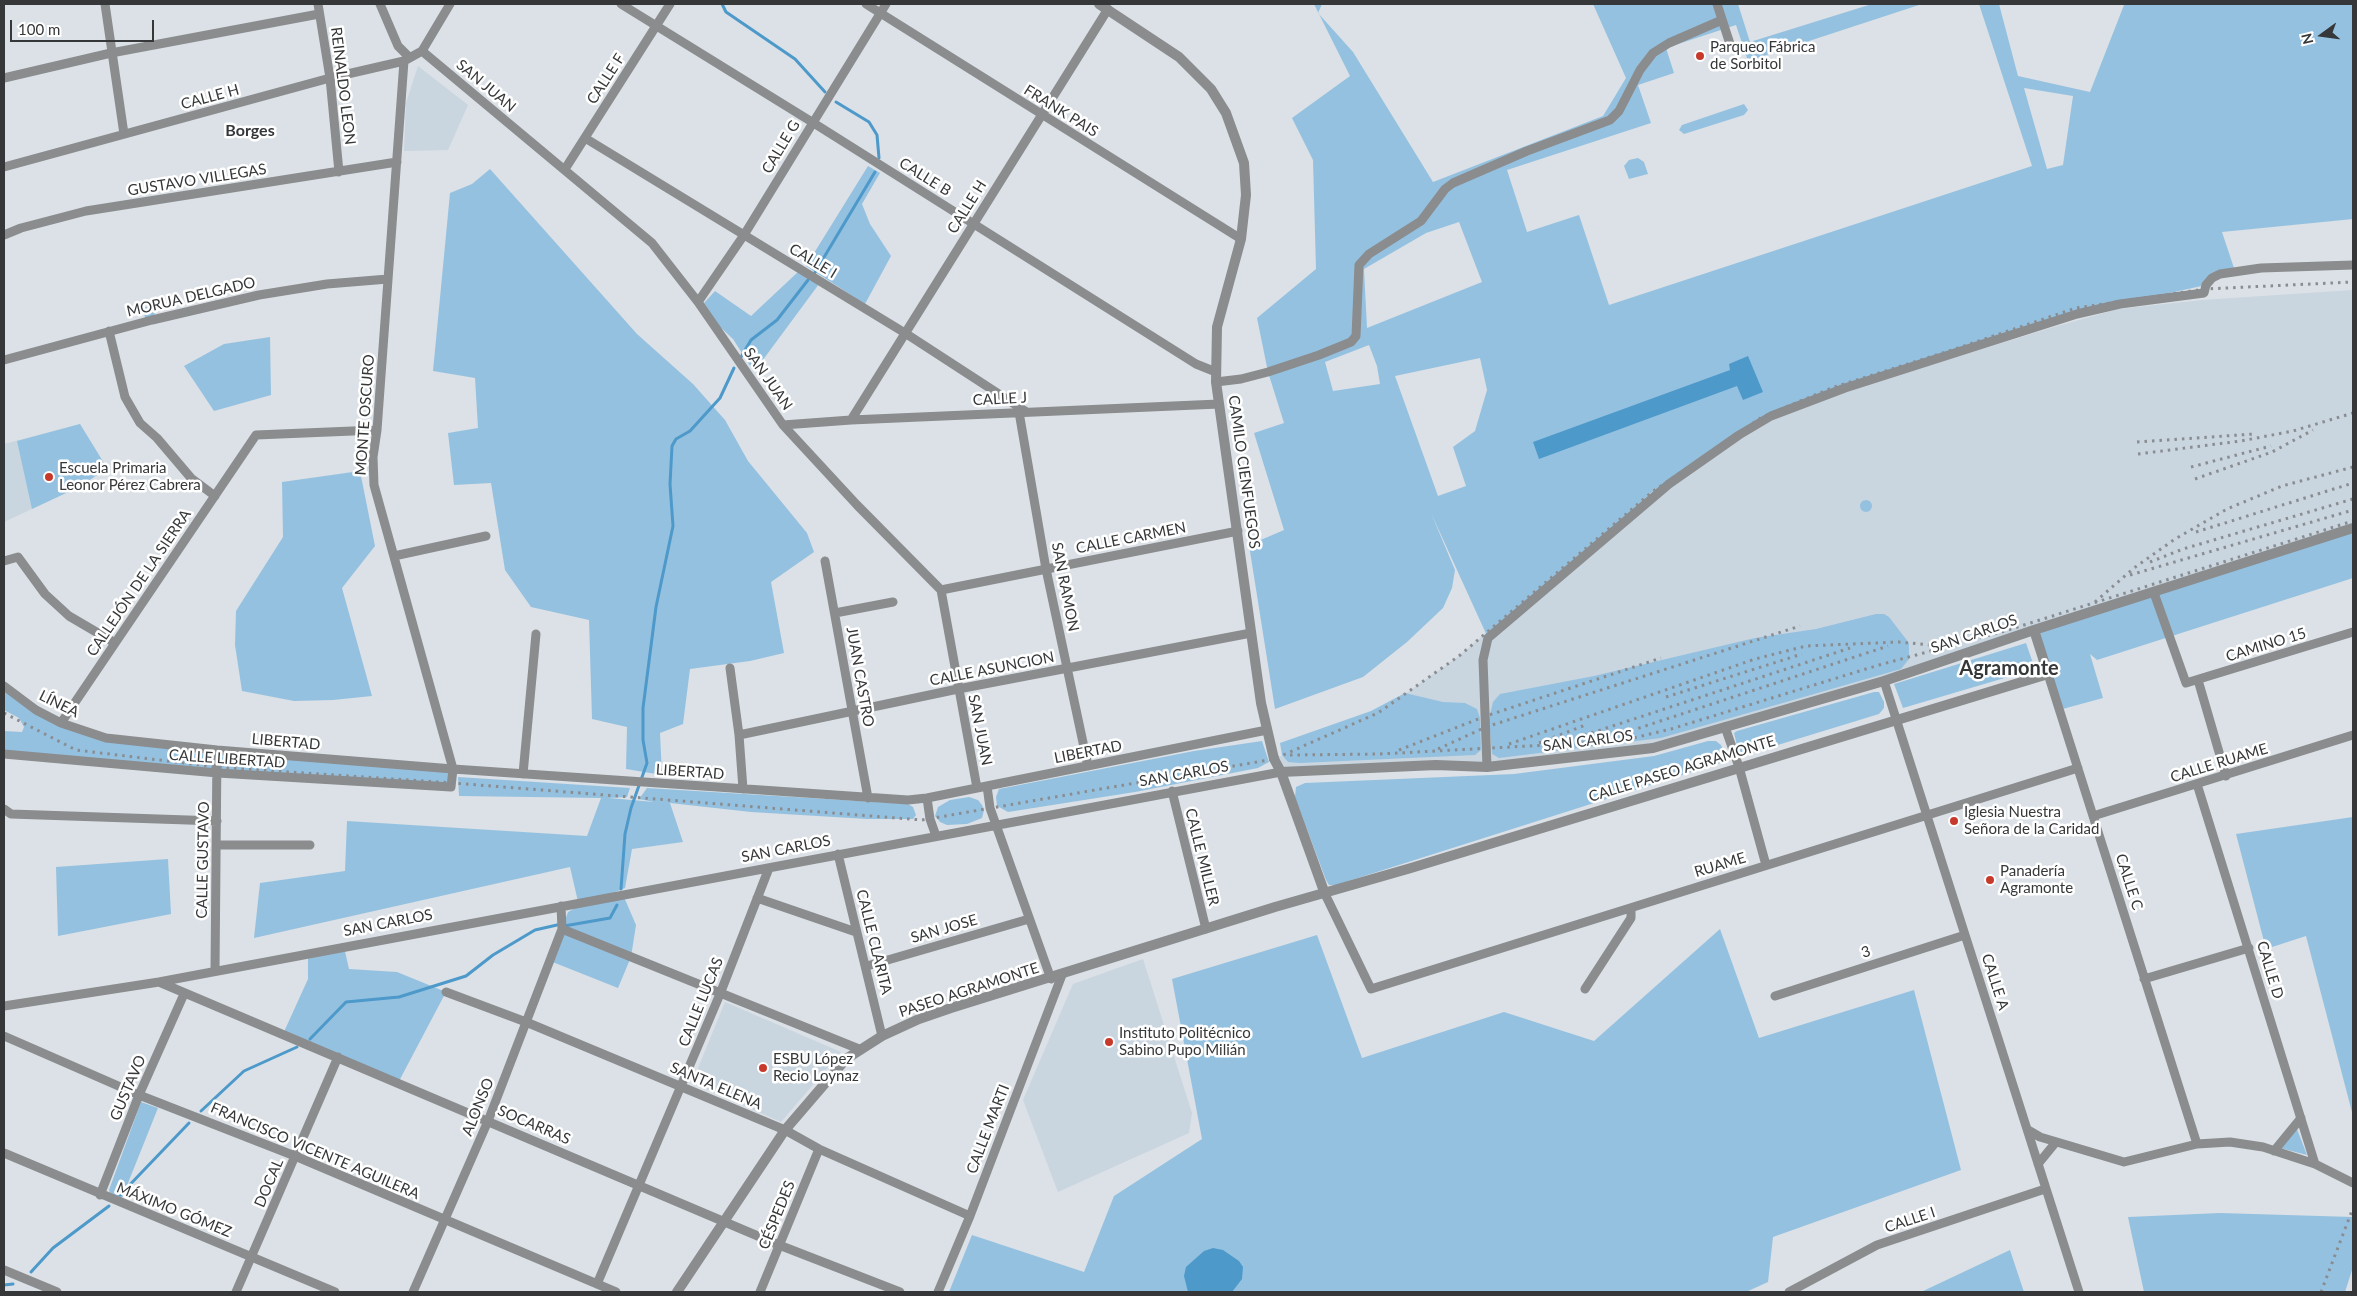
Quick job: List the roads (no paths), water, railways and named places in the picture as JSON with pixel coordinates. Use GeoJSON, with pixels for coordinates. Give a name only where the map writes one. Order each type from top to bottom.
{"type":"FeatureCollection","features":[{"type":"Feature","properties":{"kind":"street"},"geometry":{"type":"LineString","coordinates":[[105,4],[124,134]]}},
{"type":"Feature","properties":{"kind":"street","name":"REINALDO LEON"},"geometry":{"type":"LineString","coordinates":[[318,4],[330,78],[339,172]]}},
{"type":"Feature","properties":{"kind":"street"},"geometry":{"type":"LineString","coordinates":[[380,4],[398,46],[406,59]]}},
{"type":"Feature","properties":{"kind":"street"},"geometry":{"type":"LineString","coordinates":[[422,51],[450,4]]}},
{"type":"Feature","properties":{"kind":"street","name":"CALLE B"},"geometry":{"type":"LineString","coordinates":[[621,4],[1216,377]]}},
{"type":"Feature","properties":{"kind":"street","name":"CALLE F"},"geometry":{"type":"LineString","coordinates":[[565,169],[670,4]]}},
{"type":"Feature","properties":{"kind":"street","name":"FRANK PAIS"},"geometry":{"type":"LineString","coordinates":[[866,4],[1241,239]]}},
{"type":"Feature","properties":{"kind":"street","name":"CALLE G"},"geometry":{"type":"LineString","coordinates":[[698,302],[744,235],[886,4]]}},
{"type":"Feature","properties":{"kind":"street"},"geometry":{"type":"LineString","coordinates":[[1717,4],[1731,47]]}},
{"type":"Feature","properties":{"kind":"street","name":"CALLE H"},"geometry":{"type":"LineString","coordinates":[[851,420],[973,224],[1104,7]]}},
{"type":"Feature","properties":{"kind":"street","name":"CAMILO CIENFUEGOS"},"geometry":{"type":"LineString","coordinates":[[1104,7],[1179,57],[1211,89],[1226,113],[1244,163],[1246,196],[1241,239],[1217,327],[1216,377],[1251,633],[1267,730],[1274,758],[1281,772],[1325,894],[1371,989]]}},
{"type":"Feature","properties":{"kind":"street"},"geometry":{"type":"LineString","coordinates":[[4,78],[111,53],[319,14]]}},
{"type":"Feature","properties":{"kind":"street"},"geometry":{"type":"LineString","coordinates":[[1216,377],[1241,379],[1268,372],[1319,356],[1350,342],[1356,336],[1359,265],[1369,254],[1421,221],[1445,189],[1453,183],[1527,151],[1610,120],[1619,111],[1640,70],[1653,52],[1669,42],[1722,20]]}},
{"type":"Feature","properties":{"kind":"street","name":"CALLE H"},"geometry":{"type":"LineString","coordinates":[[4,167],[406,59],[422,51]]}},
{"type":"Feature","properties":{"kind":"street","name":"SAN JUAN"},"geometry":{"type":"LineString","coordinates":[[422,51],[652,243],[698,302],[783,425],[857,505],[941,590],[958,689],[982,787],[1051,979]]}},
{"type":"Feature","properties":{"kind":"street","name":"MONTE OSCURO"},"geometry":{"type":"LineString","coordinates":[[406,59],[377,430],[373,457],[374,486],[453,770],[453,782],[449,788]]}},
{"type":"Feature","properties":{"kind":"street","name":"CALLE I"},"geometry":{"type":"LineString","coordinates":[[585,138],[905,334],[1022,412]]}},
{"type":"Feature","properties":{"kind":"street","name":"GUSTAVO VILLEGAS"},"geometry":{"type":"LineString","coordinates":[[4,235],[21,228],[86,211],[397,162]]}},
{"type":"Feature","properties":{"kind":"street"},"geometry":{"type":"LineString","coordinates":[[1487,767],[1483,660],[1488,638],[1669,484],[1739,435],[1771,416],[1846,388],[2069,317],[2120,304],[2204,293],[2206,285],[2212,278],[2220,274],[2261,268],[2353,264]]}},
{"type":"Feature","properties":{"kind":"street","name":"MORUA DELGADO"},"geometry":{"type":"LineString","coordinates":[[4,360],[109,331],[259,295],[327,284],[388,278]]}},
{"type":"Feature","properties":{"kind":"street"},"geometry":{"type":"LineString","coordinates":[[109,331],[125,397],[140,423],[157,438],[191,478],[215,496]]}},
{"type":"Feature","properties":{"kind":"street","name":"CALLE J"},"geometry":{"type":"LineString","coordinates":[[783,425],[851,420],[1219,404]]}},
{"type":"Feature","properties":{"kind":"street","name":"SAN RAMON"},"geometry":{"type":"LineString","coordinates":[[1022,412],[1046,569],[1088,766]]}},
{"type":"Feature","properties":{"kind":"street","name":"CALLEJÓN DE LA SIERRA"},"geometry":{"type":"LineString","coordinates":[[61,723],[256,435],[377,430]]}},
{"type":"Feature","properties":{"kind":"street","name":"SAN CARLOS"},"geometry":{"type":"LineString","coordinates":[[4,1006],[158,982],[1281,772],[1436,766],[1487,767],[1653,748],[1884,681],[2034,630],[2353,528]]}},
{"type":"Feature","properties":{"kind":"street","name":"CALLE CARMEN"},"geometry":{"type":"LineString","coordinates":[[941,590],[1238,531]]}},
{"type":"Feature","properties":{"kind":"street"},"geometry":{"type":"LineString","coordinates":[[394,556],[486,536]]}},
{"type":"Feature","properties":{"kind":"street"},"geometry":{"type":"LineString","coordinates":[[4,561],[18,557],[45,594],[69,616],[115,643]]}},
{"type":"Feature","properties":{"kind":"street","name":"JUAN CASTRO"},"geometry":{"type":"LineString","coordinates":[[825,561],[868,798]]}},
{"type":"Feature","properties":{"kind":"street","name":"CAMINO 15"},"geometry":{"type":"LineString","coordinates":[[2154,593],[2186,683],[2353,632]]}},
{"type":"Feature","properties":{"kind":"street"},"geometry":{"type":"LineString","coordinates":[[834,613],[893,602]]}},
{"type":"Feature","properties":{"kind":"street","name":"CALLE C"},"geometry":{"type":"LineString","coordinates":[[2034,630],[2197,1144]]}},
{"type":"Feature","properties":{"kind":"street","name":"CALLE ASUNCION"},"geometry":{"type":"LineString","coordinates":[[739,735],[958,689],[1251,633]]}},
{"type":"Feature","properties":{"kind":"street"},"geometry":{"type":"LineString","coordinates":[[523,774],[536,634]]}},
{"type":"Feature","properties":{"kind":"street"},"geometry":{"type":"LineString","coordinates":[[730,668],[739,735],[743,789]]}},
{"type":"Feature","properties":{"kind":"street","name":"CALLE PASEO AGRAMONTE"},"geometry":{"type":"LineString","coordinates":[[1325,894],[2048,674]]}},
{"type":"Feature","properties":{"kind":"street"},"geometry":{"type":"LineString","coordinates":[[2198,680],[2226,776]]}},
{"type":"Feature","properties":{"kind":"street","name":"CALLE A"},"geometry":{"type":"LineString","coordinates":[[1884,681],[2079,1292]]}},
{"type":"Feature","properties":{"kind":"street","name":"LÍNEA"},"geometry":{"type":"LineString","coordinates":[[4,686],[36,710],[61,723],[106,738]]}},
{"type":"Feature","properties":{"kind":"street"},"geometry":{"type":"LineString","coordinates":[[1725,727],[1739,767],[1766,866]]}},
{"type":"Feature","properties":{"kind":"street","name":"LIBERTAD"},"geometry":{"type":"LineString","coordinates":[[106,738],[217,750],[453,770],[868,798],[927,798],[1267,730]]}},
{"type":"Feature","properties":{"kind":"street","name":"CALLE RUAME"},"geometry":{"type":"LineString","coordinates":[[2093,816],[2353,735]]}},
{"type":"Feature","properties":{"kind":"street","name":"CALLE GUSTAVO"},"geometry":{"type":"LineString","coordinates":[[215,971],[217,750]]}},
{"type":"Feature","properties":{"kind":"street","name":"CALLE LIBERTAD"},"geometry":{"type":"LineString","coordinates":[[4,754],[218,772],[449,788]]}},
{"type":"Feature","properties":{"kind":"street","name":"RUAME"},"geometry":{"type":"LineString","coordinates":[[1371,989],[2078,768]]}},
{"type":"Feature","properties":{"kind":"street","name":"CALLE D"},"geometry":{"type":"LineString","coordinates":[[2197,784],[2315,1164]]}},
{"type":"Feature","properties":{"kind":"street","name":"CALLE MILLER"},"geometry":{"type":"LineString","coordinates":[[1172,791],[1206,928]]}},
{"type":"Feature","properties":{"kind":"street"},"geometry":{"type":"LineString","coordinates":[[927,798],[930,819],[936,836]]}},
{"type":"Feature","properties":{"kind":"street"},"geometry":{"type":"LineString","coordinates":[[4,809],[11,814],[217,820]]}},
{"type":"Feature","properties":{"kind":"street"},"geometry":{"type":"LineString","coordinates":[[217,845],[310,845]]}},
{"type":"Feature","properties":{"kind":"street","name":"CALLE CLARITA"},"geometry":{"type":"LineString","coordinates":[[838,854],[882,1036]]}},
{"type":"Feature","properties":{"kind":"street","name":"CALLE LUCAS"},"geometry":{"type":"LineString","coordinates":[[597,1284],[682,1086],[769,868]]}},
{"type":"Feature","properties":{"kind":"street","name":"PASEO AGRAMONTE"},"geometry":{"type":"LineString","coordinates":[[677,1292],[785,1130],[846,1059],[859,1049],[919,1019],[1051,979],[1206,928],[1325,894]]}},
{"type":"Feature","properties":{"kind":"street"},"geometry":{"type":"LineString","coordinates":[[757,898],[856,932]]}},
{"type":"Feature","properties":{"kind":"street"},"geometry":{"type":"LineString","coordinates":[[561,906],[562,929],[859,1049]]}},
{"type":"Feature","properties":{"kind":"street"},"geometry":{"type":"LineString","coordinates":[[1585,989],[1631,918],[1631,908]]}},
{"type":"Feature","properties":{"kind":"street","name":"SAN JOSE"},"geometry":{"type":"LineString","coordinates":[[866,966],[1029,918]]}},
{"type":"Feature","properties":{"kind":"street","name":"ALONSO"},"geometry":{"type":"LineString","coordinates":[[413,1292],[488,1120],[562,929]]}},
{"type":"Feature","properties":{"kind":"street","name":"3"},"geometry":{"type":"LineString","coordinates":[[1775,996],[1965,935]]}},
{"type":"Feature","properties":{"kind":"street"},"geometry":{"type":"LineString","coordinates":[[2144,979],[2249,948]]}},
{"type":"Feature","properties":{"kind":"street","name":"CALLE MARTI"},"geometry":{"type":"LineString","coordinates":[[938,1292],[970,1216],[1062,975]]}},
{"type":"Feature","properties":{"kind":"street","name":"SOCARRAS"},"geometry":{"type":"LineString","coordinates":[[158,982],[488,1120],[779,1245],[900,1292]]}},
{"type":"Feature","properties":{"kind":"street","name":"SANTA ELENA"},"geometry":{"type":"LineString","coordinates":[[446,992],[526,1022],[785,1130],[819,1149],[970,1216]]}},
{"type":"Feature","properties":{"kind":"street","name":"GUSTAVO"},"geometry":{"type":"LineString","coordinates":[[100,1195],[139,1094],[184,994]]}},
{"type":"Feature","properties":{"kind":"street","name":"FRANCISCO VICENTE AGUILERA"},"geometry":{"type":"LineString","coordinates":[[4,1036],[139,1094],[295,1156],[616,1292]]}},
{"type":"Feature","properties":{"kind":"street","name":"DOCAL"},"geometry":{"type":"LineString","coordinates":[[236,1292],[338,1057]]}},
{"type":"Feature","properties":{"kind":"street"},"geometry":{"type":"LineString","coordinates":[[2274,1151],[2301,1118]]}},
{"type":"Feature","properties":{"kind":"street"},"geometry":{"type":"LineString","coordinates":[[2028,1130],[2040,1137],[2124,1162],[2197,1144],[2230,1142],[2274,1151],[2315,1164],[2353,1183]]}},
{"type":"Feature","properties":{"kind":"street"},"geometry":{"type":"LineString","coordinates":[[2038,1164],[2056,1142]]}},
{"type":"Feature","properties":{"kind":"street","name":"CÉSPEDES"},"geometry":{"type":"LineString","coordinates":[[760,1292],[819,1149]]}},
{"type":"Feature","properties":{"kind":"street","name":"MÁXIMO GÓMEZ"},"geometry":{"type":"LineString","coordinates":[[4,1152],[100,1195],[252,1256],[335,1292]]}},
{"type":"Feature","properties":{"kind":"street","name":"CALLE I"},"geometry":{"type":"LineString","coordinates":[[1789,1292],[1877,1245],[2045,1189]]}},
{"type":"Feature","properties":{"kind":"street"},"geometry":{"type":"LineString","coordinates":[[4,1270],[57,1292]]}},
{"type":"Feature","properties":{"kind":"waterway"},"geometry":{"type":"LineString","coordinates":[[722,4],[726,12],[795,59],[825,92]]}},
{"type":"Feature","properties":{"kind":"waterway"},"geometry":{"type":"LineString","coordinates":[[836,102],[869,122],[877,135],[879,158]]}},
{"type":"Feature","properties":{"kind":"waterway"},"geometry":{"type":"LineString","coordinates":[[814,274],[875,172]]}},
{"type":"Feature","properties":{"kind":"waterway"},"geometry":{"type":"LineString","coordinates":[[741,357],[751,340],[777,320],[808,280]]}},
{"type":"Feature","properties":{"kind":"waterway"},"geometry":{"type":"LineString","coordinates":[[621,889],[625,834],[631,808],[647,763],[643,740],[643,708],[656,607],[673,526],[670,484],[672,446],[676,439],[690,431],[720,398],[734,368]]}},
{"type":"Feature","properties":{"kind":"waterway"},"geometry":{"type":"LineString","coordinates":[[564,926],[610,918],[617,905]]}},
{"type":"Feature","properties":{"kind":"waterway"},"geometry":{"type":"LineString","coordinates":[[310,1039],[346,1002],[399,997],[466,976],[493,955],[535,930],[557,925]]}},
{"type":"Feature","properties":{"kind":"waterway"},"geometry":{"type":"LineString","coordinates":[[201,1111],[244,1071],[297,1047]]}},
{"type":"Feature","properties":{"kind":"waterway"},"geometry":{"type":"LineString","coordinates":[[120,1195],[189,1123]]}},
{"type":"Feature","properties":{"kind":"waterway"},"geometry":{"type":"LineString","coordinates":[[31,1272],[53,1248],[109,1206]]}},
{"type":"Feature","properties":{"kind":"waterway"},"geometry":{"type":"LineString","coordinates":[[4,1285],[13,1284]]}},
{"type":"Feature","properties":{"kind":"railway"},"geometry":{"type":"LineString","coordinates":[[4,713],[76,750],[217,767],[453,783],[922,820],[1274,759],[1378,713],[1459,656],[1652,492],[1762,417],[1834,387],[2076,308],[2205,289],[2353,282]]}},
{"type":"Feature","properties":{"kind":"railway"},"geometry":{"type":"LineString","coordinates":[[2138,454],[2241,441],[2293,431],[2353,413]]}},
{"type":"Feature","properties":{"kind":"railway"},"geometry":{"type":"LineString","coordinates":[[2195,479],[2272,452],[2313,430]]}},
{"type":"Feature","properties":{"kind":"railway"},"geometry":{"type":"LineString","coordinates":[[2137,442],[2254,434]]}},
{"type":"Feature","properties":{"kind":"railway"},"geometry":{"type":"LineString","coordinates":[[2191,467],[2271,446]]}},
{"type":"Feature","properties":{"kind":"railway"},"geometry":{"type":"LineString","coordinates":[[2095,602],[2134,568],[2175,539],[2227,509],[2282,486],[2353,467]]}},
{"type":"Feature","properties":{"kind":"railway"},"geometry":{"type":"LineString","coordinates":[[2196,532],[2353,483]]}},
{"type":"Feature","properties":{"kind":"railway"},"geometry":{"type":"LineString","coordinates":[[2150,562],[2183,549],[2353,499]]}},
{"type":"Feature","properties":{"kind":"railway"},"geometry":{"type":"LineString","coordinates":[[2130,575],[2353,510]]}},
{"type":"Feature","properties":{"kind":"railway"},"geometry":{"type":"LineString","coordinates":[[1290,755],[1380,754],[1621,741],[1671,729],[1879,665],[2005,631],[2353,521]]}},
{"type":"Feature","properties":{"kind":"railway"},"geometry":{"type":"LineString","coordinates":[[1438,749],[1486,727],[1800,626]]}},
{"type":"Feature","properties":{"kind":"railway"},"geometry":{"type":"LineString","coordinates":[[1509,744],[1755,659],[1806,646],[1899,642],[1940,646]]}},
{"type":"Feature","properties":{"kind":"railway"},"geometry":{"type":"LineString","coordinates":[[1624,733],[1888,646]]}},
{"type":"Feature","properties":{"kind":"railway"},"geometry":{"type":"LineString","coordinates":[[1570,740],[1850,648]]}},
{"type":"Feature","properties":{"kind":"railway"},"geometry":{"type":"LineString","coordinates":[[1666,697],[1802,654]]}},
{"type":"Feature","properties":{"kind":"railway"},"geometry":{"type":"LineString","coordinates":[[1399,750],[1486,716],[1661,658]]}},
{"type":"Feature","properties":{"kind":"railway"},"geometry":{"type":"LineString","coordinates":[[1539,743],[1588,724]]}},
{"type":"Feature","properties":{"kind":"railway"},"geometry":{"type":"LineString","coordinates":[[2321,1292],[2353,1208]]}},
{"type":"Feature","properties":{"kind":"place","name":"Parqueo Fábrica de Sorbitol"},"geometry":{"type":"Point","coordinates":[1700,56]}},
{"type":"Feature","properties":{"kind":"place","name":"Escuela Primaria Leonor Pérez Cabrera"},"geometry":{"type":"Point","coordinates":[49,477]}},
{"type":"Feature","properties":{"kind":"place","name":"Iglesia Nuestra Señora de la Caridad"},"geometry":{"type":"Point","coordinates":[1954,821]}},
{"type":"Feature","properties":{"kind":"place","name":"Panadería Agramonte"},"geometry":{"type":"Point","coordinates":[1990,880]}},
{"type":"Feature","properties":{"kind":"place","name":"Instituto Politécnico Sabino Pupo Milián"},"geometry":{"type":"Point","coordinates":[1109,1042]}},
{"type":"Feature","properties":{"kind":"place","name":"ESBU López Recio Loynaz"},"geometry":{"type":"Point","coordinates":[763,1068]}},
{"type":"Feature","properties":{"kind":"district","name":"Borges"},"geometry":{"type":"Point","coordinates":[250,131]}},
{"type":"Feature","properties":{"kind":"district","name":"Agramonte"},"geometry":{"type":"Point","coordinates":[2009,669]}}]}
